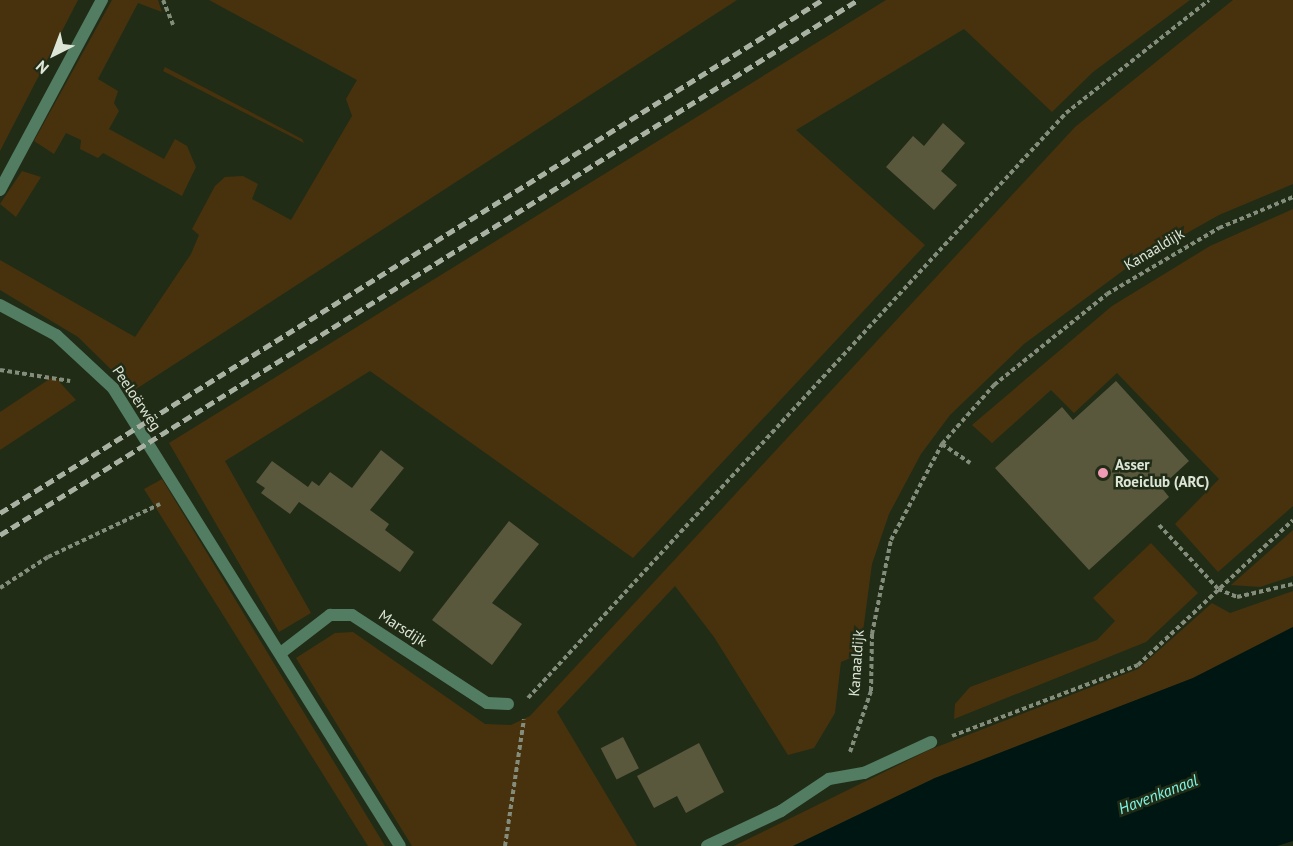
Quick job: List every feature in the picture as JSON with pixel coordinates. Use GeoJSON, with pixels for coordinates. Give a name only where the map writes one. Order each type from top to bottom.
{"type":"FeatureCollection","features":[{"type":"Feature","properties":{"kind":"street"},"geometry":{"type":"LineString","coordinates":[[0,190],[102,0]]}},
{"type":"Feature","properties":{"kind":"street","name":"Peeloërweg"},"geometry":{"type":"LineString","coordinates":[[0,305],[56,335],[99,370],[178,488]]}},
{"type":"Feature","properties":{"kind":"street"},"geometry":{"type":"LineString","coordinates":[[178,488],[282,652],[400,846]]}},
{"type":"Feature","properties":{"kind":"street","name":"Marsdijk"},"geometry":{"type":"LineString","coordinates":[[282,652],[330,615],[352,615],[487,703],[508,704]]}},
{"type":"Feature","properties":{"kind":"street"},"geometry":{"type":"LineString","coordinates":[[707,846],[781,811],[829,779],[864,773],[931,742]]}},
{"type":"Feature","properties":{"kind":"path"},"geometry":{"type":"LineString","coordinates":[[163,0],[173,25]]}},
{"type":"Feature","properties":{"kind":"path"},"geometry":{"type":"LineString","coordinates":[[505,846],[526,700],[1066,113],[1209,0]]}},
{"type":"Feature","properties":{"kind":"path","name":"Kanaaldijk"},"geometry":{"type":"LineString","coordinates":[[829,779],[861,730],[872,692],[872,634],[891,540],[942,444],[994,385],[1107,294],[1219,228],[1293,197]]}},
{"type":"Feature","properties":{"kind":"path"},"geometry":{"type":"LineString","coordinates":[[0,370],[71,381],[99,370]]}},
{"type":"Feature","properties":{"kind":"path"},"geometry":{"type":"LineString","coordinates":[[942,444],[970,464]]}},
{"type":"Feature","properties":{"kind":"path"},"geometry":{"type":"LineString","coordinates":[[0,588],[48,557],[178,488]]}},
{"type":"Feature","properties":{"kind":"path"},"geometry":{"type":"LineString","coordinates":[[931,742],[1138,665],[1293,520]]}},
{"type":"Feature","properties":{"kind":"path"},"geometry":{"type":"LineString","coordinates":[[1159,525],[1218,589],[1237,597],[1293,584]]}},
{"type":"Feature","properties":{"kind":"path"},"geometry":{"type":"LineString","coordinates":[[508,704],[526,700]]}},
{"type":"Feature","properties":{"kind":"shaded area"},"geometry":{"type":"Polygon","coordinates":[[[0,0],[78,0],[0,151],[0,0]]]}},
{"type":"Feature","properties":{"kind":"shaded area"},"geometry":{"type":"Polygon","coordinates":[[[112,0],[158,0],[162,12],[138,3],[98,79],[118,91],[114,103],[119,111],[109,129],[164,159],[175,139],[187,146],[196,167],[182,196],[103,153],[98,158],[80,149],[81,140],[66,133],[54,154],[34,141],[112,0]]]}},
{"type":"Feature","properties":{"kind":"shaded area"},"geometry":{"type":"Polygon","coordinates":[[[209,0],[737,0],[133,391],[78,337],[0,290],[0,260],[135,337],[191,254],[199,235],[192,229],[215,186],[225,177],[243,176],[258,184],[252,199],[291,220],[352,116],[346,99],[357,80],[209,0]]]}},
{"type":"Feature","properties":{"kind":"shaded area"},"geometry":{"type":"Polygon","coordinates":[[[886,0],[1190,0],[1093,72],[1052,112],[964,29],[796,130],[925,245],[633,558],[370,371],[225,461],[311,613],[279,632],[169,443],[886,0]]]}},
{"type":"Feature","properties":{"kind":"shaded area"},"geometry":{"type":"Polygon","coordinates":[[[1233,0],[1293,0],[1293,184],[1219,215],[1132,264],[1024,344],[950,415],[921,454],[889,514],[872,564],[860,654],[841,662],[835,713],[814,748],[788,755],[714,637],[675,586],[557,712],[637,846],[412,846],[296,658],[335,633],[353,632],[485,724],[511,725],[530,716],[1075,127],[1233,0]]]}},
{"type":"Feature","properties":{"kind":"shaded area"},"geometry":{"type":"Polygon","coordinates":[[[165,67],[302,139],[304,143],[163,71],[165,67]]]}},
{"type":"Feature","properties":{"kind":"shaded area"},"geometry":{"type":"Polygon","coordinates":[[[22,171],[41,177],[16,217],[0,204],[22,171]]]}},
{"type":"Feature","properties":{"kind":"shaded area"},"geometry":{"type":"Polygon","coordinates":[[[1293,209],[1293,506],[1218,572],[1175,524],[1219,479],[1117,373],[1074,413],[1051,390],[992,443],[972,425],[1112,306],[1210,246],[1293,209]]]}},
{"type":"Feature","properties":{"kind":"shaded area"},"geometry":{"type":"Polygon","coordinates":[[[54,376],[76,400],[0,450],[0,412],[54,376]]]}},
{"type":"Feature","properties":{"kind":"shaded area"},"geometry":{"type":"Polygon","coordinates":[[[162,479],[385,846],[368,846],[144,489],[162,479]]]}},
{"type":"Feature","properties":{"kind":"shaded area"},"geometry":{"type":"Polygon","coordinates":[[[1293,530],[1293,576],[1260,587],[1231,585],[1293,530]]]}},
{"type":"Feature","properties":{"kind":"shaded area"},"geometry":{"type":"Polygon","coordinates":[[[1151,543],[1198,593],[1146,642],[954,719],[955,704],[970,687],[1097,640],[1115,621],[1093,598],[1151,543]]]}},
{"type":"Feature","properties":{"kind":"shaded area"},"geometry":{"type":"Polygon","coordinates":[[[1293,591],[1293,627],[1193,678],[935,778],[793,846],[734,846],[929,750],[1138,669],[1212,603],[1230,613],[1293,591]]]}},
{"type":"Feature","properties":{"kind":"water","name":"Havenkanaal"},"geometry":{"type":"Polygon","coordinates":[[[1293,627],[1293,841],[1277,846],[793,846],[935,778],[1193,678],[1293,627]]]}},
{"type":"Feature","properties":{"kind":"building"},"geometry":{"type":"Polygon","coordinates":[[[943,123],[965,143],[941,171],[957,185],[934,210],[886,167],[913,136],[924,146],[943,123]]]}},
{"type":"Feature","properties":{"kind":"building"},"geometry":{"type":"Polygon","coordinates":[[[1116,381],[1189,461],[1161,487],[1169,497],[1089,570],[995,468],[1062,407],[1073,420],[1116,381]]]}},
{"type":"Feature","properties":{"kind":"building"},"geometry":{"type":"Polygon","coordinates":[[[381,450],[404,468],[370,510],[389,524],[385,530],[414,552],[400,572],[299,502],[290,514],[261,493],[265,488],[256,482],[272,461],[308,487],[312,481],[319,486],[330,472],[352,488],[381,450]]]}},
{"type":"Feature","properties":{"kind":"building"},"geometry":{"type":"Polygon","coordinates":[[[509,521],[539,544],[492,603],[522,624],[492,665],[432,620],[509,521]]]}},
{"type":"Feature","properties":{"kind":"building"},"geometry":{"type":"Polygon","coordinates":[[[623,737],[639,768],[617,780],[601,748],[623,737]]]}},
{"type":"Feature","properties":{"kind":"building"},"geometry":{"type":"Polygon","coordinates":[[[699,743],[724,792],[686,813],[677,796],[654,808],[637,776],[699,743]]]}},
{"type":"Feature","properties":{"kind":"railway"},"geometry":{"type":"LineString","coordinates":[[0,513],[822,0]]}},
{"type":"Feature","properties":{"kind":"railway"},"geometry":{"type":"LineString","coordinates":[[0,535],[858,0]]}},
{"type":"Feature","properties":{"kind":"place","name":"Asser Roeiclub (ARC)"},"geometry":{"type":"Point","coordinates":[1103,473]}}]}
